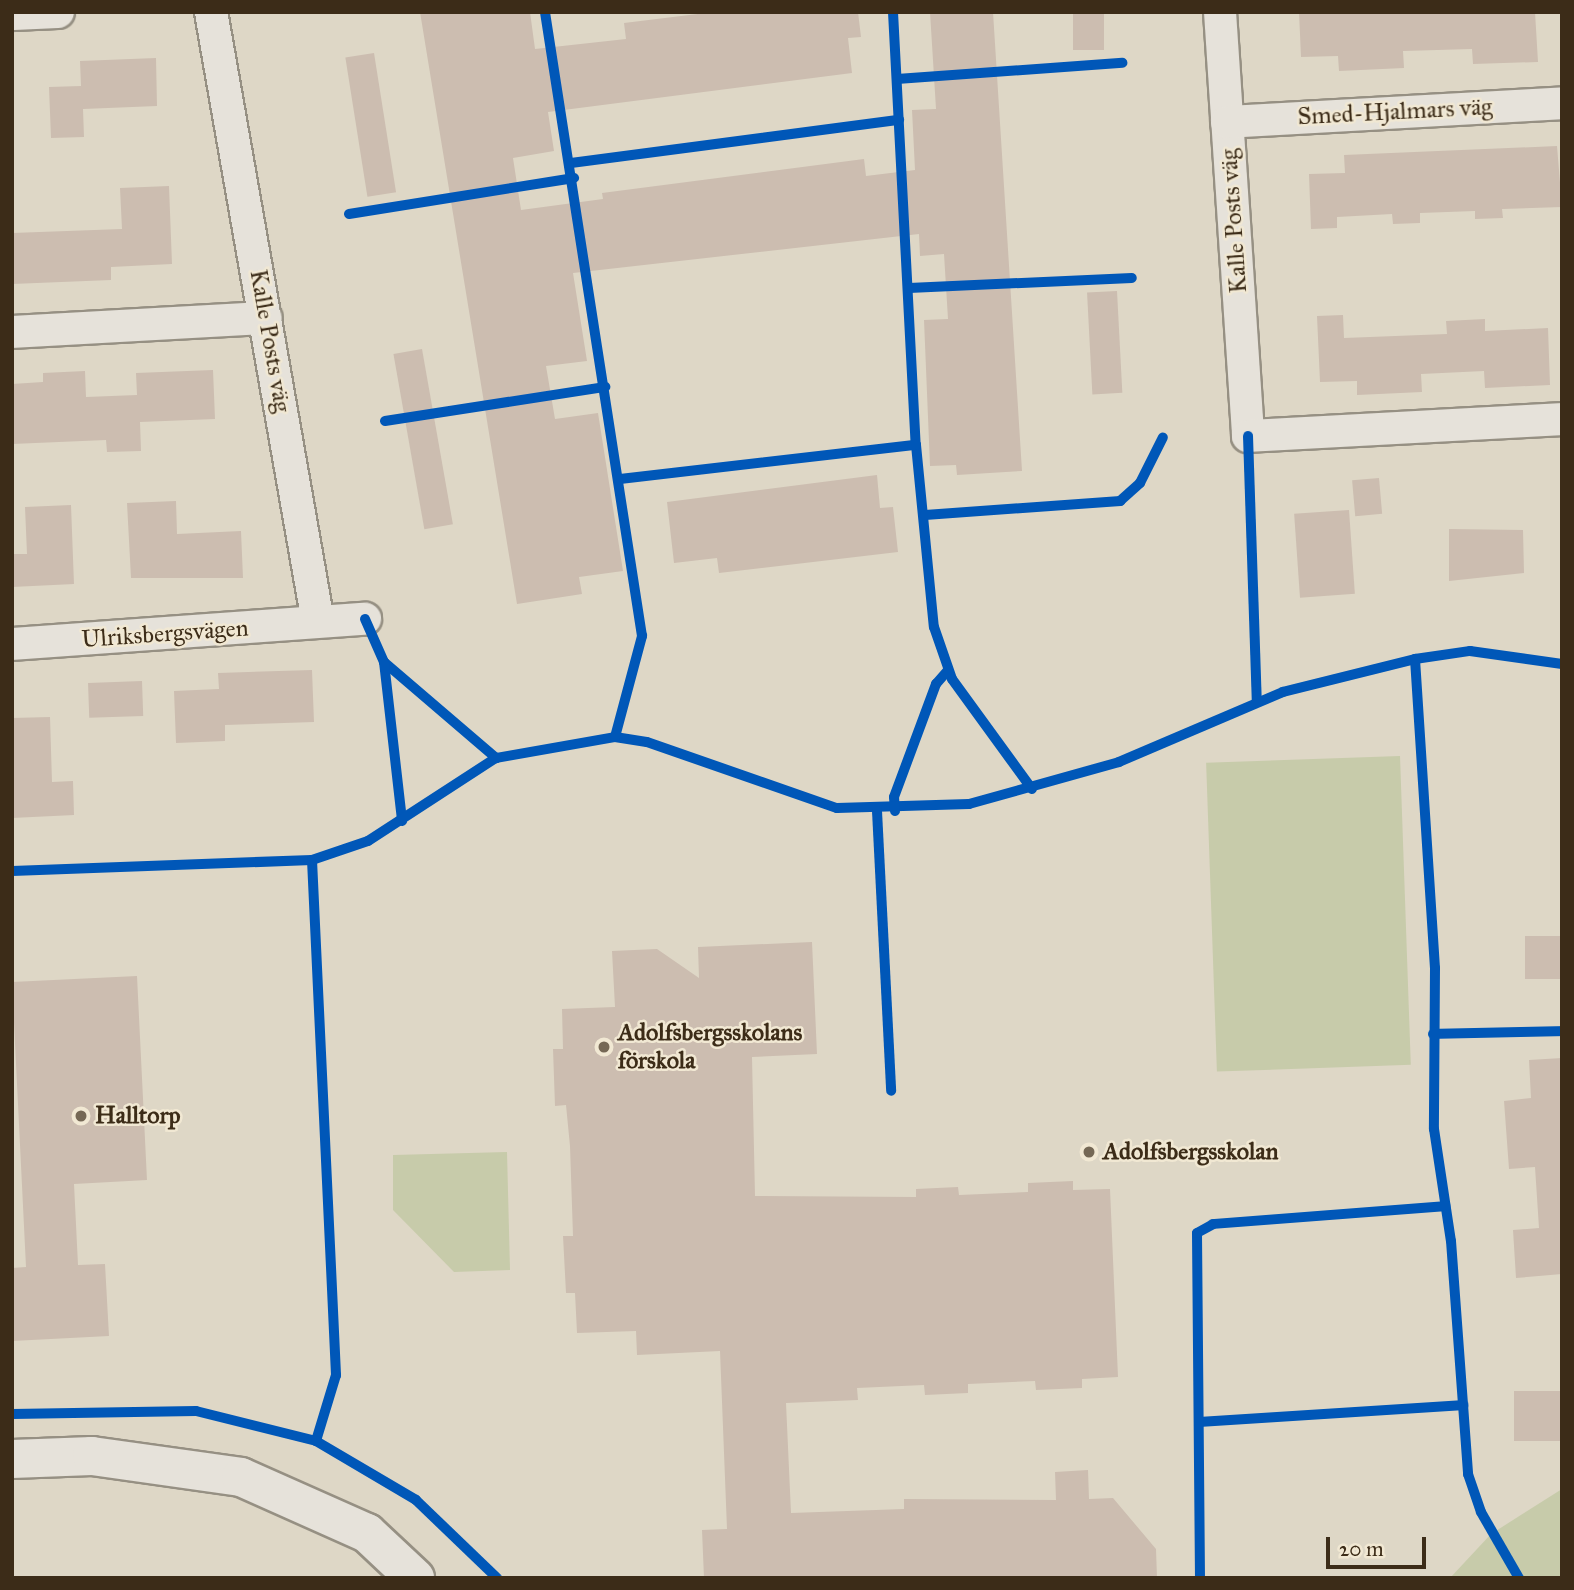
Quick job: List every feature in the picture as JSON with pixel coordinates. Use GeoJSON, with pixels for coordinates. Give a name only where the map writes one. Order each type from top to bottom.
{"type":"FeatureCollection","features":[{"type":"Feature","properties":{"kind":"street"},"geometry":{"type":"LineString","coordinates":[[12,14],[58,12]]}},
{"type":"Feature","properties":{"kind":"street","name":"Kalle Posts väg"},"geometry":{"type":"LineString","coordinates":[[211,12],[318,622]]}},
{"type":"Feature","properties":{"kind":"street","name":"Kalle Posts väg"},"geometry":{"type":"LineString","coordinates":[[1220,12],[1248,436],[1562,419]]}},
{"type":"Feature","properties":{"kind":"street","name":"Smed-Hjalmars väg"},"geometry":{"type":"LineString","coordinates":[[1227,122],[1562,103]]}},
{"type":"Feature","properties":{"kind":"street"},"geometry":{"type":"LineString","coordinates":[[12,332],[266,318]]}},
{"type":"Feature","properties":{"kind":"street"},"geometry":{"type":"LineString","coordinates":[[318,622],[365,620]]}},
{"type":"Feature","properties":{"kind":"street","name":"Ulriksbergsvägen"},"geometry":{"type":"LineString","coordinates":[[12,644],[318,622]]}},
{"type":"Feature","properties":{"kind":"street"},"geometry":{"type":"LineString","coordinates":[[12,1460],[92,1455],[241,1477],[367,1533],[415,1578]]}},
{"type":"Feature","properties":{"kind":"green space"},"geometry":{"type":"Polygon","coordinates":[[[1400,756],[1411,1065],[1217,1072],[1206,763],[1400,756]]]}},
{"type":"Feature","properties":{"kind":"green space"},"geometry":{"type":"Polygon","coordinates":[[[507,1152],[510,1270],[454,1272],[393,1210],[393,1155],[507,1152]]]}},
{"type":"Feature","properties":{"kind":"green space"},"geometry":{"type":"Polygon","coordinates":[[[1562,1489],[1562,1578],[1450,1578],[1491,1534],[1562,1489]]]}},
{"type":"Feature","properties":{"kind":"building"},"geometry":{"type":"Polygon","coordinates":[[[420,12],[530,12],[535,49],[626,39],[624,23],[714,12],[858,12],[861,37],[848,38],[852,73],[548,112],[554,151],[513,158],[521,210],[603,199],[602,193],[864,159],[866,176],[915,170],[912,110],[936,109],[930,12],[993,12],[1022,471],[957,475],[956,465],[930,466],[924,320],[948,319],[944,254],[920,256],[919,234],[573,273],[587,361],[546,366],[555,419],[598,413],[623,571],[579,577],[582,594],[517,604],[420,12]]]}},
{"type":"Feature","properties":{"kind":"building"},"geometry":{"type":"Polygon","coordinates":[[[1073,12],[1104,12],[1104,50],[1073,50],[1073,12]]]}},
{"type":"Feature","properties":{"kind":"building"},"geometry":{"type":"Polygon","coordinates":[[[1299,12],[1535,12],[1538,62],[1473,64],[1472,49],[1403,51],[1404,68],[1339,71],[1338,56],[1301,57],[1299,12]]]}},
{"type":"Feature","properties":{"kind":"building"},"geometry":{"type":"Polygon","coordinates":[[[374,53],[396,192],[367,197],[345,58],[374,53]]]}},
{"type":"Feature","properties":{"kind":"building"},"geometry":{"type":"Polygon","coordinates":[[[156,58],[157,106],[83,109],[84,137],[51,138],[49,87],[81,86],[80,61],[156,58]]]}},
{"type":"Feature","properties":{"kind":"building"},"geometry":{"type":"Polygon","coordinates":[[[1557,146],[1562,207],[1502,209],[1503,218],[1475,219],[1475,211],[1420,213],[1420,223],[1393,224],[1392,214],[1337,217],[1337,228],[1311,229],[1309,174],[1345,173],[1344,155],[1557,146]]]}},
{"type":"Feature","properties":{"kind":"building"},"geometry":{"type":"Polygon","coordinates":[[[169,186],[172,264],[111,267],[111,280],[12,284],[12,233],[122,229],[120,188],[169,186]]]}},
{"type":"Feature","properties":{"kind":"building"},"geometry":{"type":"Polygon","coordinates":[[[1117,291],[1122,393],[1092,394],[1087,293],[1117,291]]]}},
{"type":"Feature","properties":{"kind":"building"},"geometry":{"type":"Polygon","coordinates":[[[1343,315],[1344,338],[1447,334],[1446,321],[1485,319],[1485,331],[1548,328],[1550,385],[1485,388],[1484,371],[1421,374],[1422,392],[1357,395],[1357,381],[1320,382],[1317,316],[1343,315]]]}},
{"type":"Feature","properties":{"kind":"building"},"geometry":{"type":"Polygon","coordinates":[[[422,349],[453,524],[424,529],[393,354],[422,349]]]}},
{"type":"Feature","properties":{"kind":"building"},"geometry":{"type":"Polygon","coordinates":[[[213,370],[215,419],[140,422],[141,451],[107,452],[106,440],[12,444],[12,384],[43,382],[43,373],[85,371],[86,397],[137,395],[136,373],[213,370]]]}},
{"type":"Feature","properties":{"kind":"building"},"geometry":{"type":"Polygon","coordinates":[[[877,475],[880,508],[893,507],[898,552],[719,573],[717,558],[674,563],[667,502],[877,475]]]}},
{"type":"Feature","properties":{"kind":"building"},"geometry":{"type":"Polygon","coordinates":[[[1379,478],[1382,514],[1355,516],[1352,480],[1379,478]]]}},
{"type":"Feature","properties":{"kind":"building"},"geometry":{"type":"Polygon","coordinates":[[[176,501],[177,534],[241,531],[243,578],[131,578],[127,503],[176,501]]]}},
{"type":"Feature","properties":{"kind":"building"},"geometry":{"type":"Polygon","coordinates":[[[71,505],[74,584],[12,587],[12,554],[27,554],[25,507],[71,505]]]}},
{"type":"Feature","properties":{"kind":"building"},"geometry":{"type":"Polygon","coordinates":[[[1349,510],[1355,594],[1300,598],[1294,514],[1349,510]]]}},
{"type":"Feature","properties":{"kind":"building"},"geometry":{"type":"Polygon","coordinates":[[[1449,529],[1523,530],[1524,573],[1449,581],[1449,529]]]}},
{"type":"Feature","properties":{"kind":"building"},"geometry":{"type":"Polygon","coordinates":[[[312,670],[314,722],[225,725],[225,741],[176,743],[174,691],[219,689],[218,673],[312,670]]]}},
{"type":"Feature","properties":{"kind":"building"},"geometry":{"type":"Polygon","coordinates":[[[142,681],[143,716],[89,718],[88,683],[142,681]]]}},
{"type":"Feature","properties":{"kind":"building"},"geometry":{"type":"Polygon","coordinates":[[[50,717],[52,782],[73,781],[74,815],[12,818],[12,718],[50,717]]]}},
{"type":"Feature","properties":{"kind":"building"},"geometry":{"type":"Polygon","coordinates":[[[1525,936],[1562,936],[1562,979],[1525,979],[1525,936]]]}},
{"type":"Feature","properties":{"kind":"building"},"geometry":{"type":"Polygon","coordinates":[[[812,942],[817,1054],[752,1057],[755,1196],[916,1197],[916,1189],[958,1187],[959,1195],[1028,1192],[1028,1183],[1073,1181],[1073,1190],[1110,1189],[1118,1377],[1082,1379],[1082,1388],[1036,1390],[1035,1381],[968,1384],[968,1393],[925,1395],[924,1385],[857,1388],[858,1400],[786,1403],[791,1513],[904,1509],[904,1499],[1056,1500],[1055,1472],[1088,1470],[1089,1499],[1113,1498],[1156,1549],[1157,1578],[704,1578],[702,1530],[727,1529],[720,1351],[637,1355],[636,1331],[577,1333],[575,1293],[566,1293],[563,1236],[573,1236],[570,1146],[566,1105],[555,1106],[553,1049],[563,1049],[562,1009],[615,1007],[612,951],[657,949],[699,978],[698,947],[812,942]]]}},
{"type":"Feature","properties":{"kind":"building","name":"Halltorp"},"geometry":{"type":"Polygon","coordinates":[[[137,976],[147,1180],[74,1184],[78,1265],[105,1264],[109,1336],[12,1341],[12,1268],[26,1267],[12,982],[137,976]]]}},
{"type":"Feature","properties":{"kind":"building"},"geometry":{"type":"Polygon","coordinates":[[[1562,1058],[1562,1274],[1516,1278],[1513,1230],[1539,1228],[1535,1167],[1509,1169],[1504,1101],[1531,1098],[1529,1060],[1562,1058]]]}},
{"type":"Feature","properties":{"kind":"building"},"geometry":{"type":"Polygon","coordinates":[[[1514,1391],[1562,1391],[1562,1441],[1514,1441],[1514,1391]]]}},
{"type":"Feature","properties":{"kind":"cycle path"},"geometry":{"type":"LineString","coordinates":[[12,871],[312,860],[368,841],[496,758],[615,737],[642,636],[545,12]]}},
{"type":"Feature","properties":{"kind":"cycle path"},"geometry":{"type":"LineString","coordinates":[[893,12],[916,445],[934,627],[952,679],[1032,789]]}},
{"type":"Feature","properties":{"kind":"cycle path"},"geometry":{"type":"LineString","coordinates":[[897,79],[1122,63]]}},
{"type":"Feature","properties":{"kind":"cycle path"},"geometry":{"type":"LineString","coordinates":[[571,163],[899,120]]}},
{"type":"Feature","properties":{"kind":"cycle path"},"geometry":{"type":"LineString","coordinates":[[349,214],[574,178]]}},
{"type":"Feature","properties":{"kind":"cycle path"},"geometry":{"type":"LineString","coordinates":[[909,288],[1132,278]]}},
{"type":"Feature","properties":{"kind":"cycle path"},"geometry":{"type":"LineString","coordinates":[[385,421],[605,387]]}},
{"type":"Feature","properties":{"kind":"cycle path"},"geometry":{"type":"LineString","coordinates":[[1248,436],[1257,702]]}},
{"type":"Feature","properties":{"kind":"cycle path"},"geometry":{"type":"LineString","coordinates":[[925,515],[1120,501],[1140,483],[1163,437]]}},
{"type":"Feature","properties":{"kind":"cycle path"},"geometry":{"type":"LineString","coordinates":[[620,479],[916,445]]}},
{"type":"Feature","properties":{"kind":"cycle path"},"geometry":{"type":"LineString","coordinates":[[365,619],[384,662],[496,758]]}},
{"type":"Feature","properties":{"kind":"cycle path"},"geometry":{"type":"LineString","coordinates":[[1415,659],[1470,651],[1562,664]]}},
{"type":"Feature","properties":{"kind":"cycle path"},"geometry":{"type":"LineString","coordinates":[[615,737],[647,742],[837,808],[969,804],[1119,762],[1283,692],[1415,659],[1435,968],[1434,1129],[1451,1241],[1468,1474],[1481,1512],[1519,1578]]}},
{"type":"Feature","properties":{"kind":"cycle path"},"geometry":{"type":"LineString","coordinates":[[384,662],[402,821]]}},
{"type":"Feature","properties":{"kind":"cycle path"},"geometry":{"type":"LineString","coordinates":[[895,811],[894,797],[936,684],[948,670]]}},
{"type":"Feature","properties":{"kind":"cycle path"},"geometry":{"type":"LineString","coordinates":[[877,811],[891,1091]]}},
{"type":"Feature","properties":{"kind":"cycle path"},"geometry":{"type":"LineString","coordinates":[[312,860],[336,1375],[316,1441]]}},
{"type":"Feature","properties":{"kind":"cycle path"},"geometry":{"type":"LineString","coordinates":[[1433,1034],[1562,1031]]}},
{"type":"Feature","properties":{"kind":"cycle path"},"geometry":{"type":"LineString","coordinates":[[1200,1578],[1197,1233],[1213,1224],[1445,1206]]}},
{"type":"Feature","properties":{"kind":"cycle path"},"geometry":{"type":"LineString","coordinates":[[1200,1422],[1463,1405]]}},
{"type":"Feature","properties":{"kind":"cycle path"},"geometry":{"type":"LineString","coordinates":[[12,1414],[196,1411],[316,1441],[416,1500],[497,1578]]}},
{"type":"Feature","properties":{"kind":"place","name":"Adolfsbergsskolans förskola"},"geometry":{"type":"Point","coordinates":[604,1047]}},
{"type":"Feature","properties":{"kind":"place","name":"Halltorp"},"geometry":{"type":"Point","coordinates":[81,1116]}},
{"type":"Feature","properties":{"kind":"place","name":"Adolfsbergsskolan"},"geometry":{"type":"Point","coordinates":[1089,1152]}}]}
